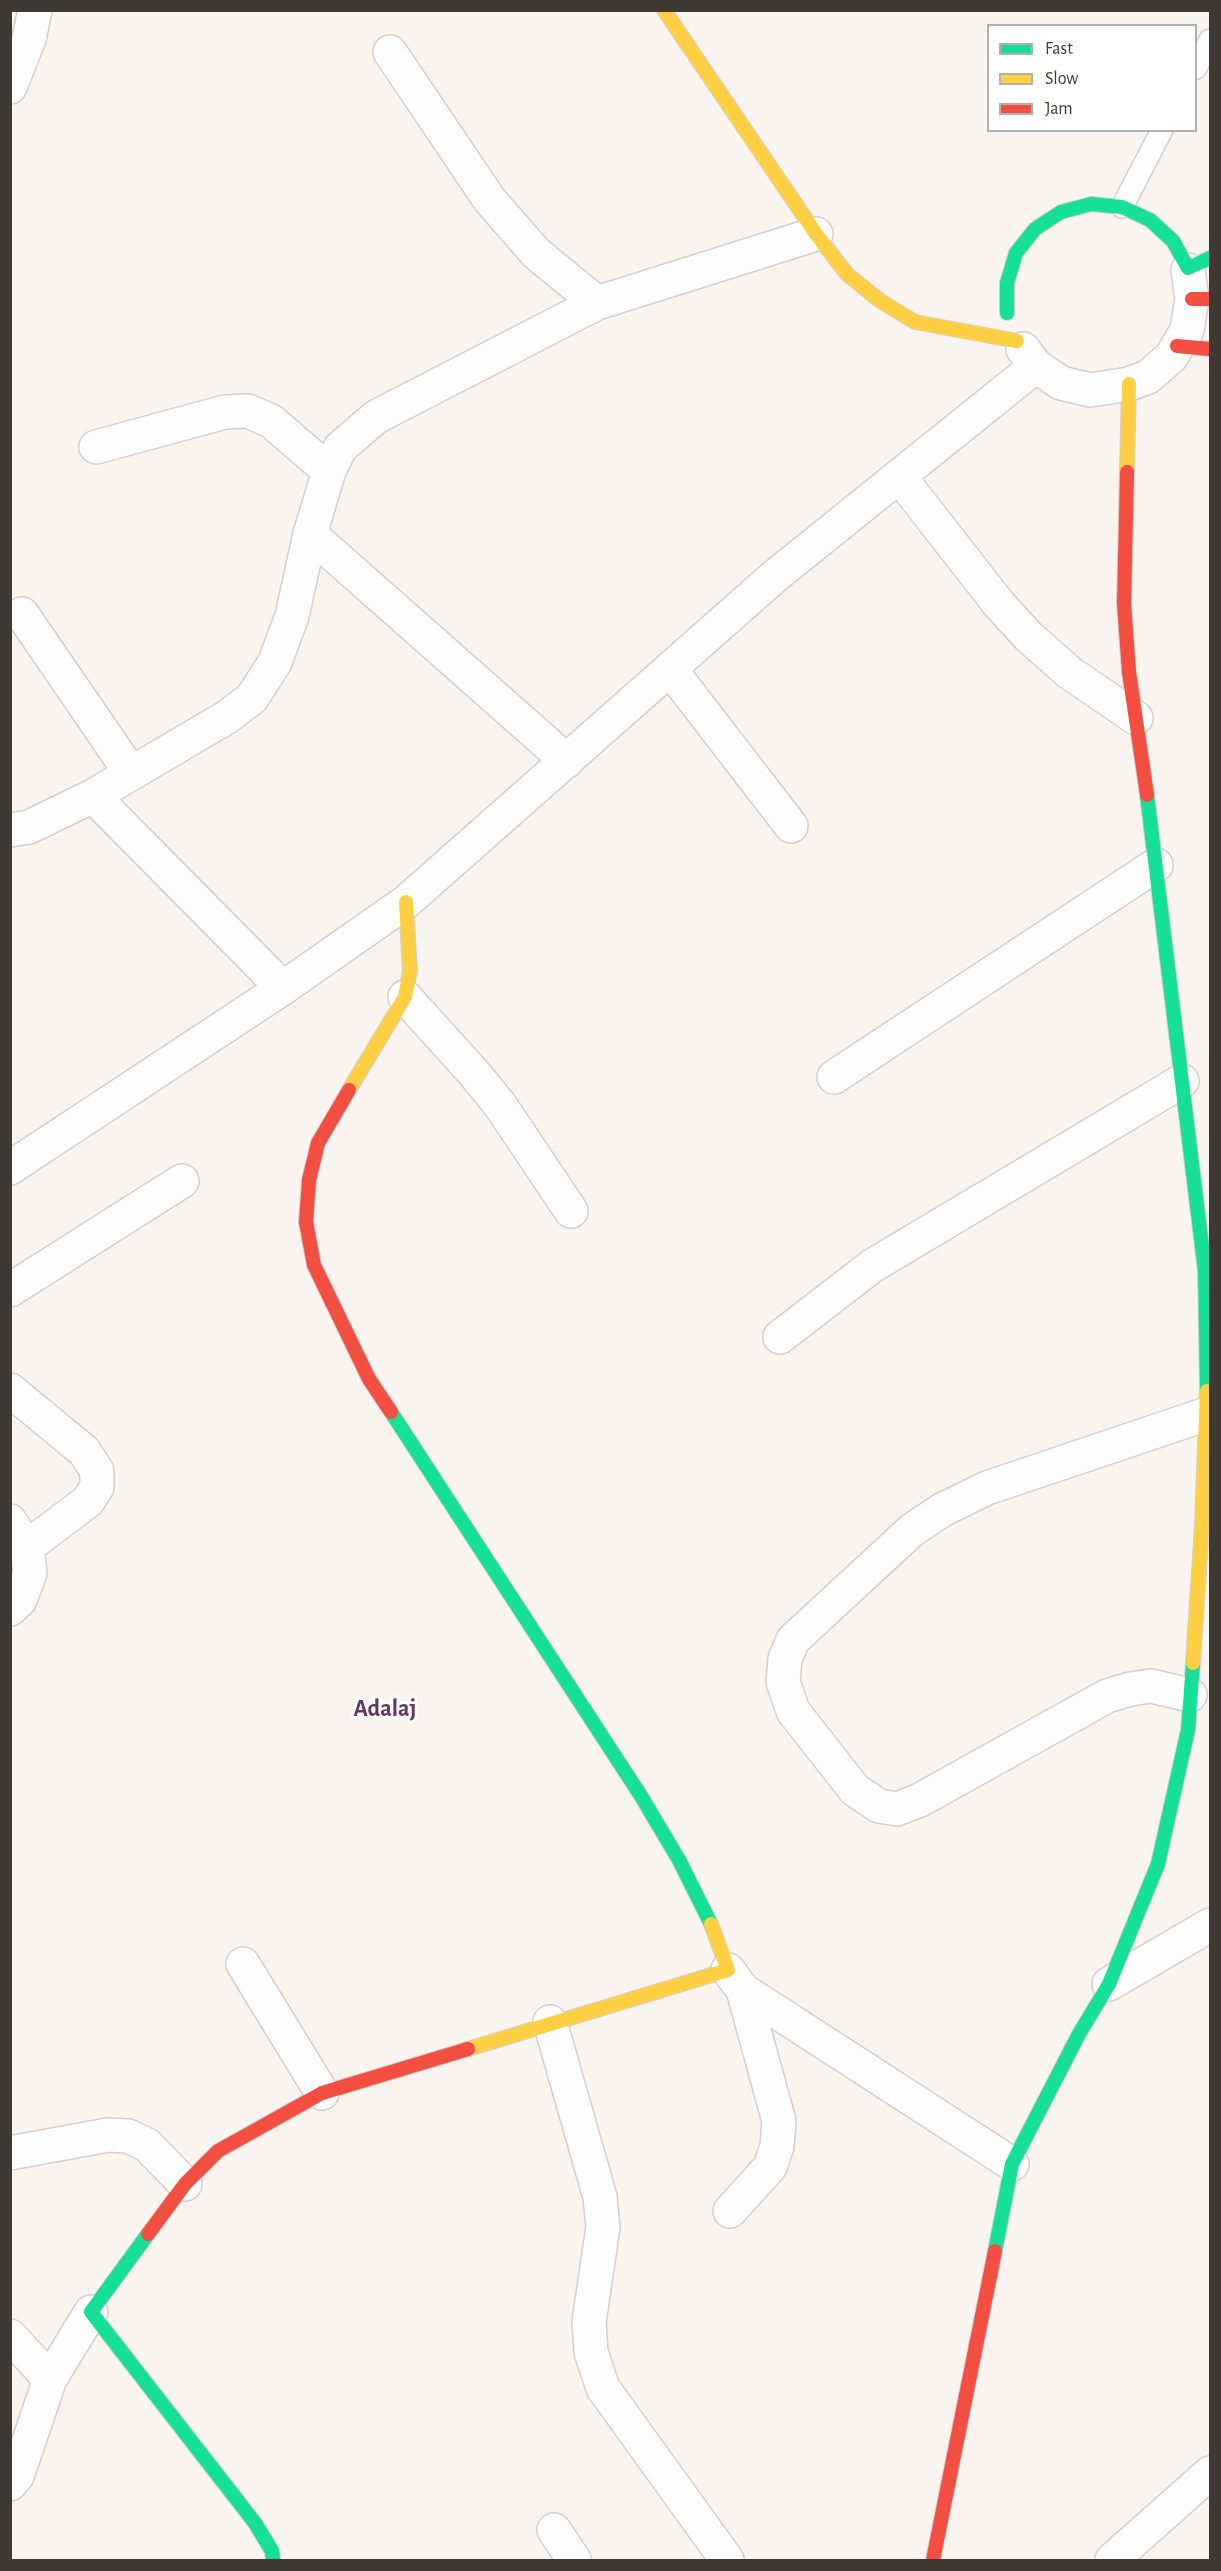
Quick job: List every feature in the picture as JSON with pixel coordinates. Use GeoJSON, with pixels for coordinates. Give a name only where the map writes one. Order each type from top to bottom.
{"type":"FeatureCollection","features":[{"type":"Feature","properties":{"kind":"street"},"geometry":{"type":"LineString","coordinates":[[10,87],[29,39],[34,10]]}},
{"type":"Feature","properties":{"kind":"street"},"geometry":{"type":"LineString","coordinates":[[664,10],[816,234],[847,274],[879,300],[915,322],[1020,340]]}},
{"type":"Feature","properties":{"kind":"street"},"geometry":{"type":"LineString","coordinates":[[390,52],[489,199],[536,253],[597,303]]}},
{"type":"Feature","properties":{"kind":"street"},"geometry":{"type":"LineString","coordinates":[[1091,204],[1122,207],[1150,219],[1173,241],[1200,281],[1187,330],[1171,357],[1148,377],[1129,384],[1090,390],[1061,383],[1020,340],[1007,282],[1010,273],[1017,253],[1035,229],[1061,212],[1091,204]]}},
{"type":"Feature","properties":{"kind":"street"},"geometry":{"type":"LineString","coordinates":[[17,834],[93,795],[227,717],[252,698],[275,662],[292,616],[310,534],[329,471],[340,448],[376,417],[597,303],[816,234]]}},
{"type":"Feature","properties":{"kind":"street"},"geometry":{"type":"LineString","coordinates":[[10,1168],[282,988],[406,902],[775,576],[899,476],[1020,340]]}},
{"type":"Feature","properties":{"kind":"street"},"geometry":{"type":"LineString","coordinates":[[1178,346],[1210,349]]}},
{"type":"Feature","properties":{"kind":"street"},"geometry":{"type":"LineString","coordinates":[[933,2560],[1012,2164],[1079,2034],[1109,1984],[1158,1864],[1173,1808],[1185,1741],[1190,1695],[1207,1414],[1205,1271],[1156,865],[1129,672],[1124,603],[1129,384]]}},
{"type":"Feature","properties":{"kind":"street"},"geometry":{"type":"LineString","coordinates":[[96,447],[225,412],[248,411],[271,421],[329,471]]}},
{"type":"Feature","properties":{"kind":"street"},"geometry":{"type":"LineString","coordinates":[[899,476],[998,603],[1029,637],[1070,672],[1136,718]]}},
{"type":"Feature","properties":{"kind":"street"},"geometry":{"type":"LineString","coordinates":[[310,534],[567,760]]}},
{"type":"Feature","properties":{"kind":"street"},"geometry":{"type":"LineString","coordinates":[[22,614],[131,773]]}},
{"type":"Feature","properties":{"kind":"street"},"geometry":{"type":"LineString","coordinates":[[670,669],[791,826]]}},
{"type":"Feature","properties":{"kind":"street"},"geometry":{"type":"LineString","coordinates":[[93,795],[282,988]]}},
{"type":"Feature","properties":{"kind":"street"},"geometry":{"type":"LineString","coordinates":[[834,1077],[1156,865]]}},
{"type":"Feature","properties":{"kind":"street"},"geometry":{"type":"LineString","coordinates":[[406,902],[410,971],[405,997],[318,1143],[309,1180],[306,1222],[314,1264],[369,1378],[641,1796],[709,1917],[735,1980],[779,2121],[777,2146],[770,2167],[730,2211]]}},
{"type":"Feature","properties":{"kind":"street"},"geometry":{"type":"LineString","coordinates":[[405,997],[500,1105],[571,1211]]}},
{"type":"Feature","properties":{"kind":"street"},"geometry":{"type":"LineString","coordinates":[[780,1337],[872,1266],[1182,1081]]}},
{"type":"Feature","properties":{"kind":"street"},"geometry":{"type":"LineString","coordinates":[[10,1290],[182,1180]]}},
{"type":"Feature","properties":{"kind":"street"},"geometry":{"type":"LineString","coordinates":[[10,1390],[84,1450],[97,1471],[97,1487],[88,1501],[19,1534],[30,1573],[20,1600],[10,1609]]}},
{"type":"Feature","properties":{"kind":"street"},"geometry":{"type":"LineString","coordinates":[[1190,1695],[1150,1686],[1107,1696],[920,1800],[897,1809],[879,1806],[855,1790],[793,1711],[783,1682],[784,1659],[793,1641],[912,1530],[942,1510],[987,1488],[1207,1414]]}},
{"type":"Feature","properties":{"kind":"street"},"geometry":{"type":"LineString","coordinates":[[1109,1984],[1210,1925]]}},
{"type":"Feature","properties":{"kind":"street"},"geometry":{"type":"LineString","coordinates":[[243,1964],[322,2092]]}},
{"type":"Feature","properties":{"kind":"street"},"geometry":{"type":"LineString","coordinates":[[10,2484],[17,2476],[50,2379],[91,2312],[185,2184],[218,2151],[322,2092],[550,2022],[735,1980],[1012,2164]]}},
{"type":"Feature","properties":{"kind":"street"},"geometry":{"type":"LineString","coordinates":[[550,2022],[600,2197],[603,2226],[589,2322],[591,2352],[603,2388],[727,2560]]}},
{"type":"Feature","properties":{"kind":"street"},"geometry":{"type":"LineString","coordinates":[[10,2153],[108,2135],[128,2136],[147,2145],[185,2184]]}},
{"type":"Feature","properties":{"kind":"street"},"geometry":{"type":"LineString","coordinates":[[91,2312],[255,2523],[272,2551],[273,2560]]}},
{"type":"Feature","properties":{"kind":"street"},"geometry":{"type":"LineString","coordinates":[[10,2336],[50,2379]]}},
{"type":"Feature","properties":{"kind":"street"},"geometry":{"type":"LineString","coordinates":[[1112,2560],[1210,2473]]}},
{"type":"Feature","properties":{"kind":"street"},"geometry":{"type":"LineString","coordinates":[[554,2530],[574,2560]]}},
{"type":"Feature","properties":{"kind":"lane"},"geometry":{"type":"LineString","coordinates":[[1197,66],[1210,40]]}},
{"type":"Feature","properties":{"kind":"lane"},"geometry":{"type":"LineString","coordinates":[[1122,207],[1161,132]]}},
{"type":"Feature","properties":{"kind":"traffic: fast"},"geometry":{"type":"LineString","coordinates":[[1007,313],[1007,283],[1016,253],[1035,229],[1061,212],[1091,204],[1122,207],[1150,220],[1173,241],[1188,268],[1210,258]]}},
{"type":"Feature","properties":{"kind":"traffic: fast"},"geometry":{"type":"LineString","coordinates":[[1147,795],[1205,1271],[1207,1391]]}},
{"type":"Feature","properties":{"kind":"traffic: fast"},"geometry":{"type":"LineString","coordinates":[[391,1412],[641,1796],[679,1860],[711,1924]]}},
{"type":"Feature","properties":{"kind":"traffic: fast"},"geometry":{"type":"LineString","coordinates":[[995,2251],[1012,2164],[1079,2034],[1109,1984],[1158,1864],[1188,1730],[1193,1663]]}},
{"type":"Feature","properties":{"kind":"traffic: fast"},"geometry":{"type":"LineString","coordinates":[[148,2234],[91,2312],[255,2523],[272,2551],[273,2560]]}},
{"type":"Feature","properties":{"kind":"traffic: slow"},"geometry":{"type":"LineString","coordinates":[[664,10],[816,234],[847,274],[879,300],[915,322],[1017,341]]}},
{"type":"Feature","properties":{"kind":"traffic: slow"},"geometry":{"type":"LineString","coordinates":[[1127,472],[1129,384]]}},
{"type":"Feature","properties":{"kind":"traffic: slow"},"geometry":{"type":"LineString","coordinates":[[349,1090],[405,997],[410,971],[406,902]]}},
{"type":"Feature","properties":{"kind":"traffic: slow"},"geometry":{"type":"LineString","coordinates":[[1193,1663],[1202,1525],[1207,1391]]}},
{"type":"Feature","properties":{"kind":"traffic: slow"},"geometry":{"type":"LineString","coordinates":[[468,2049],[728,1970],[711,1924]]}},
{"type":"Feature","properties":{"kind":"traffic: jam"},"geometry":{"type":"LineString","coordinates":[[1192,299],[1210,299]]}},
{"type":"Feature","properties":{"kind":"traffic: jam"},"geometry":{"type":"LineString","coordinates":[[1177,346],[1210,349]]}},
{"type":"Feature","properties":{"kind":"traffic: jam"},"geometry":{"type":"LineString","coordinates":[[1127,472],[1124,603],[1129,672],[1147,795]]}},
{"type":"Feature","properties":{"kind":"traffic: jam"},"geometry":{"type":"LineString","coordinates":[[349,1090],[318,1143],[309,1180],[306,1222],[314,1265],[369,1379],[391,1412]]}},
{"type":"Feature","properties":{"kind":"traffic: jam"},"geometry":{"type":"LineString","coordinates":[[148,2234],[185,2184],[218,2151],[322,2093],[468,2049]]}},
{"type":"Feature","properties":{"kind":"traffic: jam"},"geometry":{"type":"LineString","coordinates":[[933,2560],[995,2251]]}},
{"type":"Feature","properties":{"kind":"district","name":"Adalaj"},"geometry":{"type":"Point","coordinates":[385,1709]}}]}
